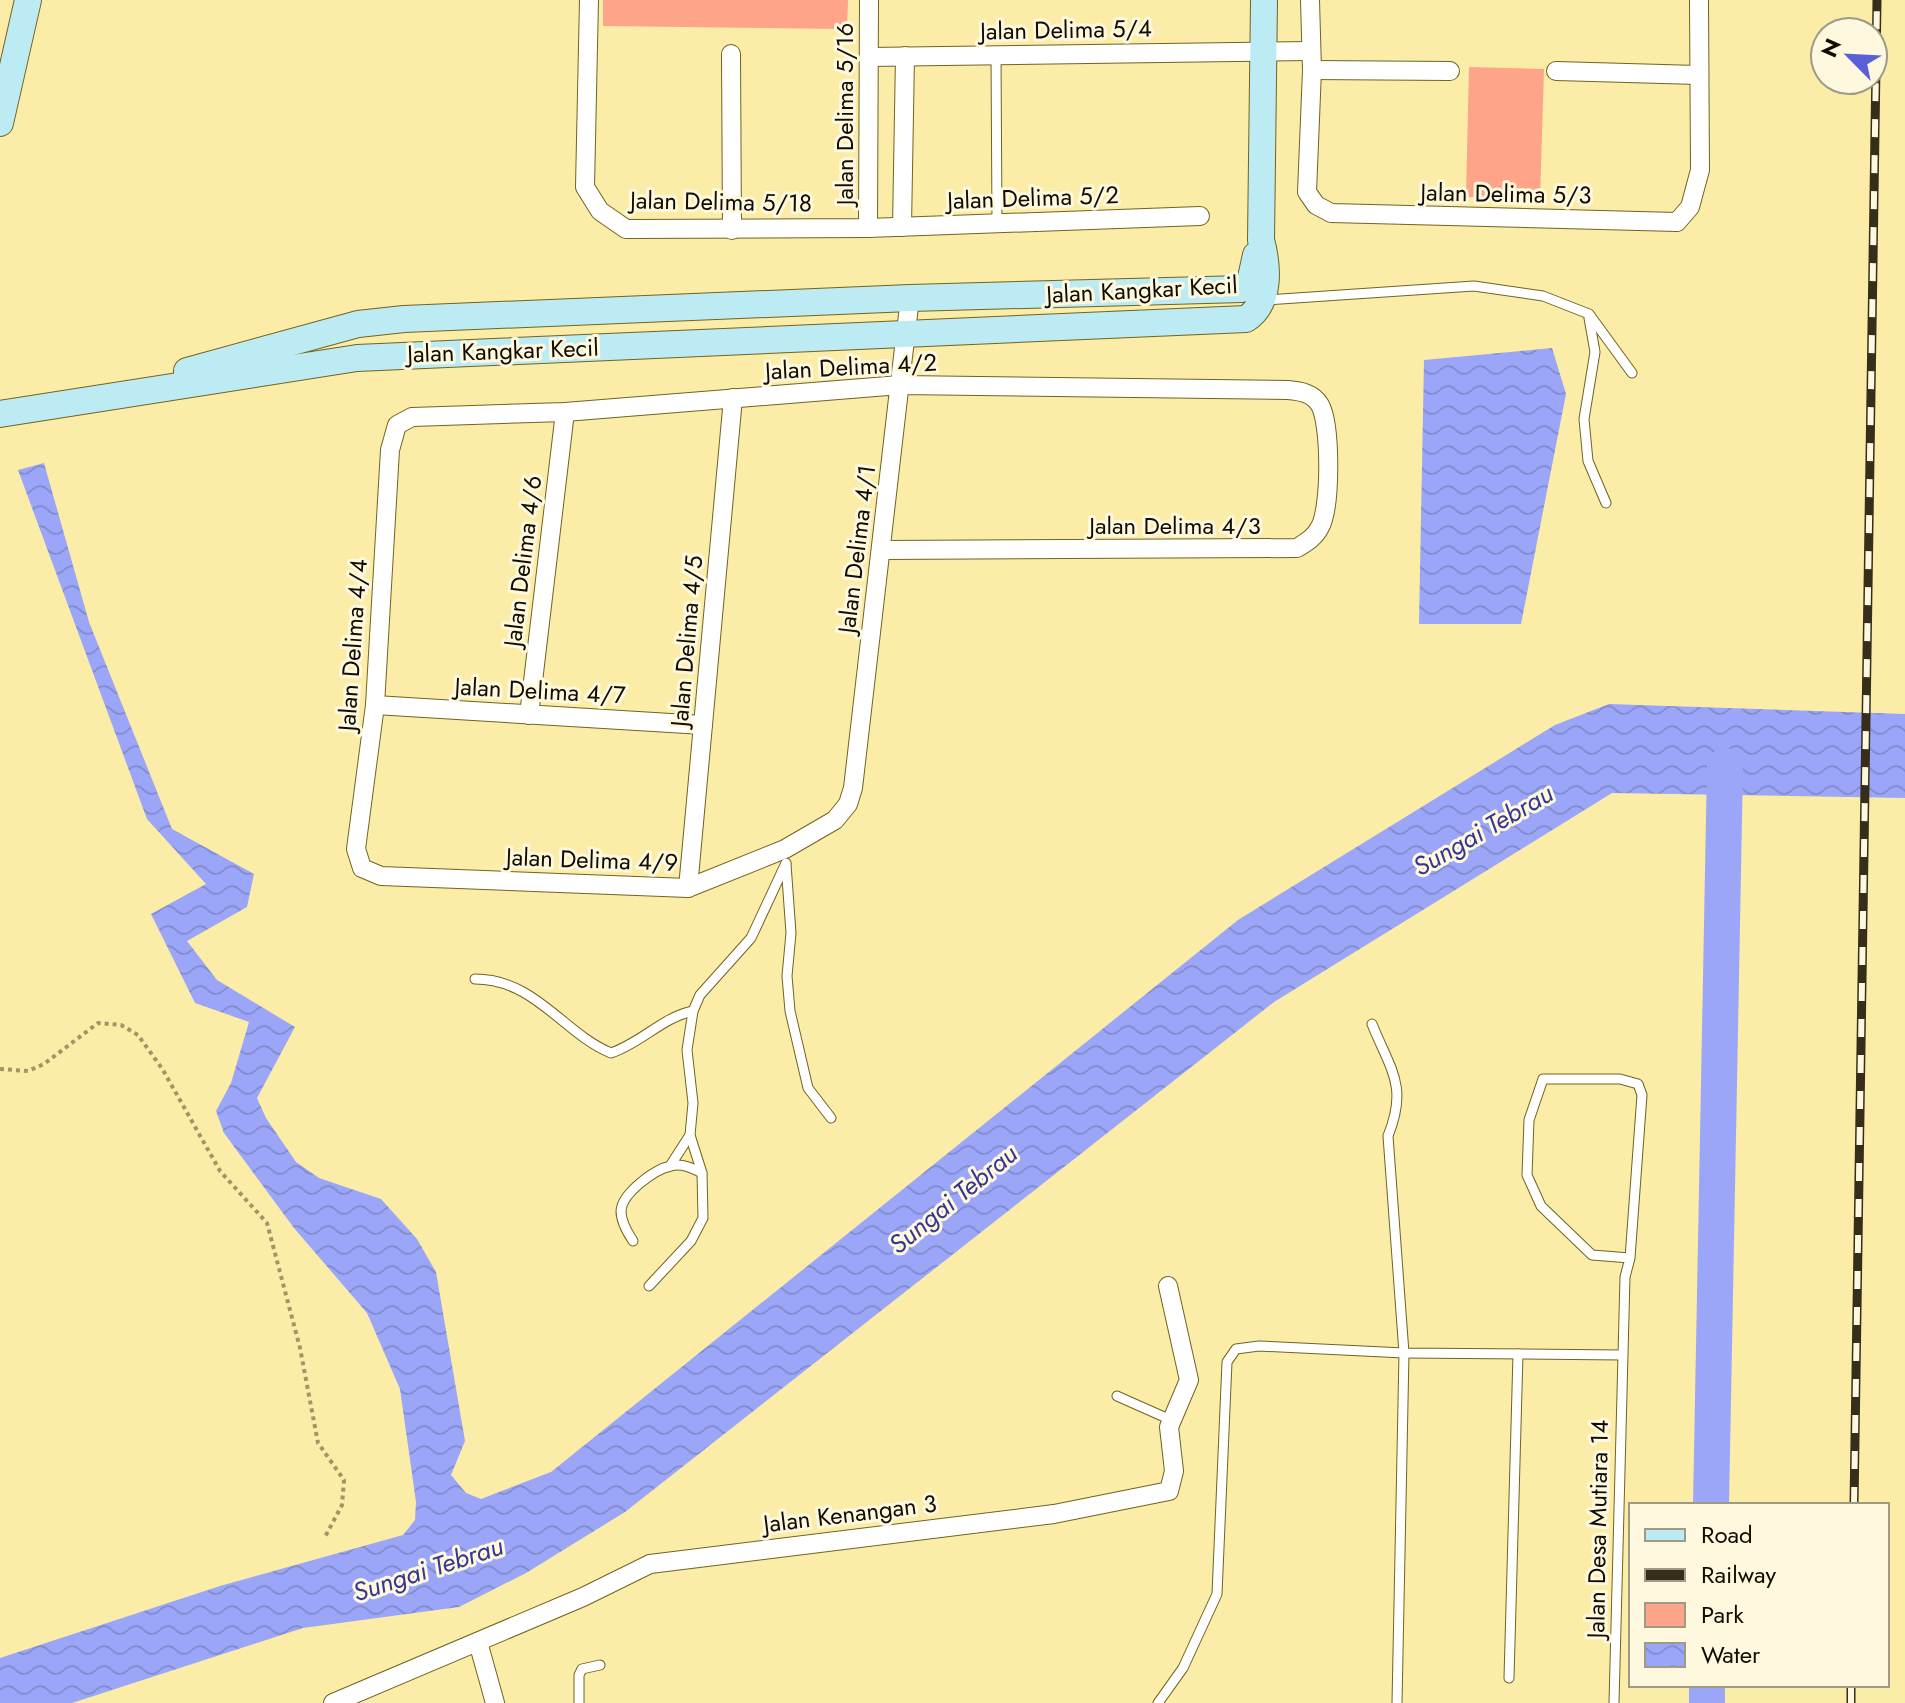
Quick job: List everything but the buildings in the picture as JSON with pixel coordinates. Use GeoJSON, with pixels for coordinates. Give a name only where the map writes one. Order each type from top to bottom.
{"type":"FeatureCollection","features":[{"type":"Feature","properties":{"kind":"street"},"geometry":{"type":"LineString","coordinates":[[0,123],[28,0]]}},
{"type":"Feature","properties":{"kind":"street","name":"Jalan Delima 5/18"},"geometry":{"type":"LineString","coordinates":[[589,0],[585,187],[600,211],[626,229],[868,228]]}},
{"type":"Feature","properties":{"kind":"street","name":"Jalan Delima 5/16"},"geometry":{"type":"LineString","coordinates":[[868,228],[869,0]]}},
{"type":"Feature","properties":{"kind":"street"},"geometry":{"type":"LineString","coordinates":[[1261,240],[1264,0]]}},
{"type":"Feature","properties":{"kind":"street","name":"Jalan Delima 5/3"},"geometry":{"type":"LineString","coordinates":[[1310,0],[1307,192],[1316,205],[1331,213],[1677,222],[1690,207],[1700,170],[1699,0]]}},
{"type":"Feature","properties":{"kind":"street","name":"Jalan Delima 5/4"},"geometry":{"type":"LineString","coordinates":[[869,57],[1263,52],[1311,60],[1450,71]]}},
{"type":"Feature","properties":{"kind":"street"},"geometry":{"type":"LineString","coordinates":[[731,54],[732,230]]}},
{"type":"Feature","properties":{"kind":"street"},"geometry":{"type":"LineString","coordinates":[[902,227],[905,56]]}},
{"type":"Feature","properties":{"kind":"street"},"geometry":{"type":"LineString","coordinates":[[1556,71],[1698,75]]}},
{"type":"Feature","properties":{"kind":"street","name":"Jalan Delima 5/2"},"geometry":{"type":"LineString","coordinates":[[868,228],[1200,216]]}},
{"type":"Feature","properties":{"kind":"street","name":"Jalan Kangkar Kecil"},"geometry":{"type":"LineString","coordinates":[[131,392],[139,385],[358,324],[910,298],[1242,289],[1250,282],[1261,240]]}},
{"type":"Feature","properties":{"kind":"street","name":"Jalan Kangkar Kecil"},"geometry":{"type":"LineString","coordinates":[[0,414],[357,358],[1238,322],[1256,312],[1263,300],[1266,257],[1261,240]]}},
{"type":"Feature","properties":{"kind":"street","name":"Jalan Delima 4/1"},"geometry":{"type":"LineString","coordinates":[[848,804],[853,788],[910,298]]}},
{"type":"Feature","properties":{"kind":"street","name":"Jalan Delima 4/2"},"geometry":{"type":"LineString","coordinates":[[397,425],[412,417],[565,412],[900,385],[1288,390],[1310,395]]}},
{"type":"Feature","properties":{"kind":"street","name":"Jalan Delima 4/3"},"geometry":{"type":"LineString","coordinates":[[882,550],[1297,548],[1311,540],[1324,518],[1325,431],[1321,407],[1310,395]]}},
{"type":"Feature","properties":{"kind":"street","name":"Jalan Delima 4/5"},"geometry":{"type":"LineString","coordinates":[[688,888],[733,398]]}},
{"type":"Feature","properties":{"kind":"street","name":"Jalan Delima 4/6"},"geometry":{"type":"LineString","coordinates":[[529,715],[565,412]]}},
{"type":"Feature","properties":{"kind":"street","name":"Jalan Delima 4/4"},"geometry":{"type":"LineString","coordinates":[[362,868],[356,849],[375,705],[390,450],[397,425]]}},
{"type":"Feature","properties":{"kind":"street","name":"Jalan Delima 4/7"},"geometry":{"type":"LineString","coordinates":[[375,705],[703,725]]}},
{"type":"Feature","properties":{"kind":"street","name":"Jalan Delima 4/9"},"geometry":{"type":"LineString","coordinates":[[362,868],[381,876],[688,888],[786,856],[835,820],[848,804]]}},
{"type":"Feature","properties":{"kind":"street"},"geometry":{"type":"LineString","coordinates":[[1168,1286],[1189,1380],[1171,1420]]}},
{"type":"Feature","properties":{"kind":"street","name":"Jalan Kenangan 3"},"geometry":{"type":"LineString","coordinates":[[478,1642],[650,1564],[1054,1514],[1163,1493],[1174,1484],[1171,1420]]}},
{"type":"Feature","properties":{"kind":"street"},"geometry":{"type":"LineString","coordinates":[[333,1703],[478,1642],[495,1703]]}},
{"type":"Feature","properties":{"kind":"lane"},"geometry":{"type":"LineString","coordinates":[[996,55],[997,223]]}},
{"type":"Feature","properties":{"kind":"lane"},"geometry":{"type":"LineString","coordinates":[[1263,300],[1474,286],[1543,296],[1589,314],[1632,373]]}},
{"type":"Feature","properties":{"kind":"lane"},"geometry":{"type":"LineString","coordinates":[[1589,314],[1595,352],[1584,419],[1588,461],[1606,503]]}},
{"type":"Feature","properties":{"kind":"lane"},"geometry":{"type":"LineString","coordinates":[[649,1286],[691,1241],[703,1218],[702,1173],[690,1135],[693,1103],[687,1050],[693,1011],[700,995],[751,938],[786,856]]}},
{"type":"Feature","properties":{"kind":"lane"},"geometry":{"type":"LineString","coordinates":[[786,856],[791,933],[787,976],[790,1011],[808,1088],[831,1118]]}},
{"type":"Feature","properties":{"kind":"lane"},"geometry":{"type":"LineString","coordinates":[[475,979],[494,979],[541,1001],[611,1053],[643,1039],[675,1015],[693,1011]]}},
{"type":"Feature","properties":{"kind":"lane"},"geometry":{"type":"LineString","coordinates":[[1372,1024],[1399,1090],[1399,1108],[1388,1136],[1404,1353],[1397,1703]]}},
{"type":"Feature","properties":{"kind":"lane","name":"Jalan Desa Mutiara 14"},"geometry":{"type":"LineString","coordinates":[[1614,1703],[1625,1277],[1630,1258],[1642,1095],[1638,1084],[1620,1079],[1543,1079],[1529,1120],[1527,1175],[1541,1206],[1592,1255],[1630,1258]]}},
{"type":"Feature","properties":{"kind":"lane"},"geometry":{"type":"LineString","coordinates":[[633,1241],[624,1228],[621,1211],[625,1198],[670,1166],[690,1135]]}},
{"type":"Feature","properties":{"kind":"lane"},"geometry":{"type":"LineString","coordinates":[[670,1166],[687,1166],[702,1173]]}},
{"type":"Feature","properties":{"kind":"lane"},"geometry":{"type":"LineString","coordinates":[[1158,1703],[1183,1668],[1217,1594],[1227,1362],[1236,1349],[1259,1346],[1404,1353],[1622,1355]]}},
{"type":"Feature","properties":{"kind":"lane"},"geometry":{"type":"LineString","coordinates":[[1509,1678],[1518,1354]]}},
{"type":"Feature","properties":{"kind":"lane"},"geometry":{"type":"LineString","coordinates":[[1117,1396],[1171,1420]]}},
{"type":"Feature","properties":{"kind":"lane"},"geometry":{"type":"LineString","coordinates":[[579,1703],[579,1675],[582,1669],[600,1665]]}},
{"type":"Feature","properties":{"kind":"path"},"geometry":{"type":"LineString","coordinates":[[0,1069],[28,1071],[44,1064],[98,1023],[121,1025],[138,1035],[155,1059],[220,1171],[267,1223],[300,1348],[318,1443],[344,1480],[342,1505],[325,1537]]}},
{"type":"Feature","properties":{"kind":"green space"},"geometry":{"type":"Polygon","coordinates":[[[603,0],[848,0],[847,29],[603,26],[603,0]]]}},
{"type":"Feature","properties":{"kind":"green space"},"geometry":{"type":"Polygon","coordinates":[[[1469,67],[1544,69],[1540,199],[1466,197],[1469,67]]]}},
{"type":"Feature","properties":{"kind":"water"},"geometry":{"type":"Polygon","coordinates":[[[1552,348],[1566,394],[1521,624],[1419,624],[1424,360],[1552,348]]]}},
{"type":"Feature","properties":{"kind":"water","name":"Sungai Tebrau"},"geometry":{"type":"Polygon","coordinates":[[[44,463],[89,622],[172,829],[254,874],[247,907],[187,941],[217,980],[295,1027],[257,1098],[266,1118],[296,1162],[319,1178],[381,1199],[417,1239],[436,1272],[465,1441],[451,1475],[466,1493],[481,1499],[551,1472],[1238,920],[1555,725],[1609,704],[1905,714],[1905,798],[1612,793],[1274,1002],[625,1512],[526,1573],[459,1607],[303,1628],[72,1703],[0,1703],[0,1658],[220,1586],[403,1535],[415,1520],[416,1502],[400,1389],[367,1313],[294,1228],[224,1133],[216,1111],[231,1083],[249,1022],[195,1003],[151,914],[206,884],[147,819],[18,470],[44,463]]]}},
{"type":"Feature","properties":{"kind":"waterway"},"geometry":{"type":"LineString","coordinates":[[1711,1503],[1725,766]]}},
{"type":"Feature","properties":{"kind":"waterway"},"geometry":{"type":"LineString","coordinates":[[1707,1687],[1707,1703]]}},
{"type":"Feature","properties":{"kind":"railway"},"geometry":{"type":"LineString","coordinates":[[1854,1503],[1877,0]]}},
{"type":"Feature","properties":{"kind":"railway"},"geometry":{"type":"LineString","coordinates":[[1851,1687],[1851,1703]]}}]}
